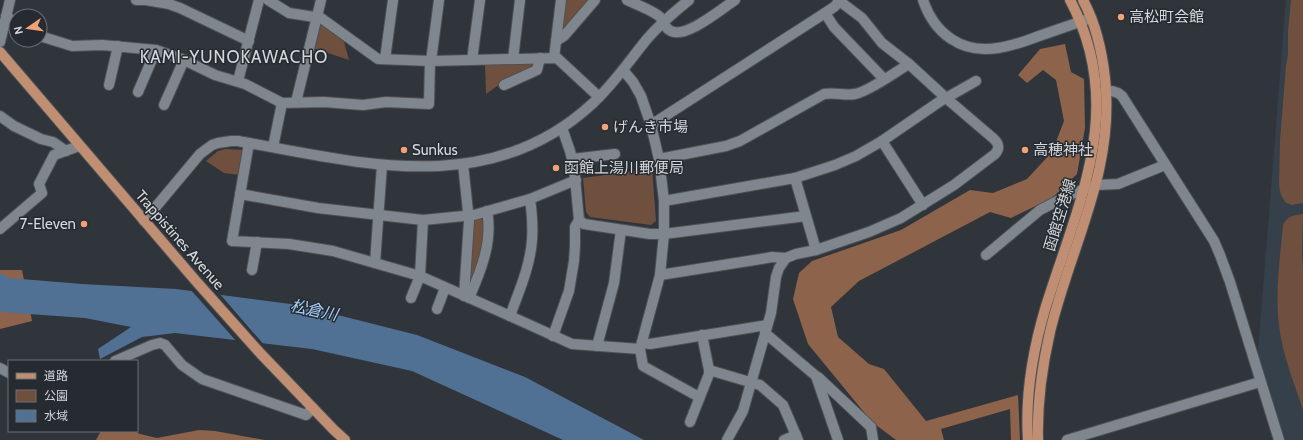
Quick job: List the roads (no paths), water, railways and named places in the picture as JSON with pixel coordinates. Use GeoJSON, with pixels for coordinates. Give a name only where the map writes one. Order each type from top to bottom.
{"type":"FeatureCollection","features":[{"type":"Feature","properties":{"kind":"main road","name":"函館空港線"},"geometry":{"type":"LineString","coordinates":[[1028,440],[1027,417],[1029,391],[1037,344],[1047,306],[1085,189],[1094,140],[1096,91],[1091,55],[1080,22],[1070,0]]}},
{"type":"Feature","properties":{"kind":"main road","name":"函館空港線"},"geometry":{"type":"LineString","coordinates":[[1038,440],[1039,396],[1050,331],[1096,185],[1105,143],[1107,104],[1102,56],[1097,35],[1083,0]]}},
{"type":"Feature","properties":{"kind":"main road","name":"Trappistines Avenue"},"geometry":{"type":"LineString","coordinates":[[0,52],[195,280],[261,354],[343,439]]}},
{"type":"Feature","properties":{"kind":"street"},"geometry":{"type":"LineString","coordinates":[[0,42],[10,0]]}},
{"type":"Feature","properties":{"kind":"street"},"geometry":{"type":"LineString","coordinates":[[136,0],[169,2],[248,41]]}},
{"type":"Feature","properties":{"kind":"street"},"geometry":{"type":"LineString","coordinates":[[238,82],[259,0]]}},
{"type":"Feature","properties":{"kind":"street"},"geometry":{"type":"LineString","coordinates":[[268,0],[290,13],[321,18],[378,59],[431,61],[557,58],[600,97]]}},
{"type":"Feature","properties":{"kind":"street"},"geometry":{"type":"LineString","coordinates":[[296,102],[321,0]]}},
{"type":"Feature","properties":{"kind":"street"},"geometry":{"type":"LineString","coordinates":[[385,59],[393,0]]}},
{"type":"Feature","properties":{"kind":"street"},"geometry":{"type":"LineString","coordinates":[[48,38],[72,46],[102,44],[156,50],[184,60],[215,75],[245,84],[282,102],[363,105],[386,102],[430,104],[431,61],[439,0]]}},
{"type":"Feature","properties":{"kind":"street"},"geometry":{"type":"LineString","coordinates":[[472,60],[480,0]]}},
{"type":"Feature","properties":{"kind":"street"},"geometry":{"type":"LineString","coordinates":[[513,59],[520,0]]}},
{"type":"Feature","properties":{"kind":"street"},"geometry":{"type":"LineString","coordinates":[[554,58],[561,0]]}},
{"type":"Feature","properties":{"kind":"street"},"geometry":{"type":"LineString","coordinates":[[556,41],[564,36],[595,0]]}},
{"type":"Feature","properties":{"kind":"street"},"geometry":{"type":"LineString","coordinates":[[627,0],[659,16],[667,29],[671,32],[679,33],[687,31],[735,0]]}},
{"type":"Feature","properties":{"kind":"street"},"geometry":{"type":"LineString","coordinates":[[144,221],[200,154],[212,145],[224,141],[231,140],[325,157],[382,165],[425,166],[463,164],[496,158],[516,152],[546,138],[574,120],[600,97],[647,40],[664,22],[689,0]]}},
{"type":"Feature","properties":{"kind":"street"},"geometry":{"type":"LineString","coordinates":[[923,0],[930,17],[945,34],[956,42],[976,48],[991,49],[1010,45],[1091,18]]}},
{"type":"Feature","properties":{"kind":"street"},"geometry":{"type":"LineString","coordinates":[[651,125],[825,14],[839,1],[862,18],[882,43],[909,64],[998,144],[998,149],[995,154],[954,185],[901,218],[875,229],[816,250],[796,254],[786,258],[772,257],[660,275]]}},
{"type":"Feature","properties":{"kind":"street"},"geometry":{"type":"LineString","coordinates":[[825,14],[834,27],[884,79]]}},
{"type":"Feature","properties":{"kind":"street"},"geometry":{"type":"LineString","coordinates":[[109,85],[118,46]]}},
{"type":"Feature","properties":{"kind":"street"},"geometry":{"type":"LineString","coordinates":[[138,92],[156,50]]}},
{"type":"Feature","properties":{"kind":"street"},"geometry":{"type":"LineString","coordinates":[[504,85],[537,70],[540,58]]}},
{"type":"Feature","properties":{"kind":"street"},"geometry":{"type":"LineString","coordinates":[[164,105],[184,60]]}},
{"type":"Feature","properties":{"kind":"street"},"geometry":{"type":"LineString","coordinates":[[659,159],[732,144],[748,137],[824,94],[856,94],[864,91],[909,64]]}},
{"type":"Feature","properties":{"kind":"street"},"geometry":{"type":"LineString","coordinates":[[623,70],[633,82],[651,125],[659,159],[664,201],[664,234],[660,275],[641,346],[643,366],[699,397]]}},
{"type":"Feature","properties":{"kind":"street"},"geometry":{"type":"LineString","coordinates":[[664,201],[795,178],[849,159],[882,141],[939,102],[976,81]]}},
{"type":"Feature","properties":{"kind":"street"},"geometry":{"type":"LineString","coordinates":[[1112,91],[1122,96],[1214,241],[1220,255],[1279,440]]}},
{"type":"Feature","properties":{"kind":"street"},"geometry":{"type":"LineString","coordinates":[[273,147],[282,102]]}},
{"type":"Feature","properties":{"kind":"street"},"geometry":{"type":"LineString","coordinates":[[0,116],[14,126],[41,139],[52,142],[66,151]]}},
{"type":"Feature","properties":{"kind":"street"},"geometry":{"type":"LineString","coordinates":[[553,336],[568,291],[574,261],[575,227],[579,220],[576,180],[572,159],[562,128]]}},
{"type":"Feature","properties":{"kind":"street"},"geometry":{"type":"LineString","coordinates":[[882,141],[923,205]]}},
{"type":"Feature","properties":{"kind":"street"},"geometry":{"type":"LineString","coordinates":[[249,143],[232,241],[289,244],[333,251],[420,276],[572,344],[597,346],[641,346],[702,335],[768,333],[871,427],[873,440]]}},
{"type":"Feature","properties":{"kind":"street"},"geometry":{"type":"LineString","coordinates":[[0,229],[42,193],[39,184],[54,155],[79,146]]}},
{"type":"Feature","properties":{"kind":"street"},"geometry":{"type":"LineString","coordinates":[[572,159],[615,154]]}},
{"type":"Feature","properties":{"kind":"street"},"geometry":{"type":"LineString","coordinates":[[463,164],[468,216],[466,297]]}},
{"type":"Feature","properties":{"kind":"street"},"geometry":{"type":"LineString","coordinates":[[375,263],[382,165]]}},
{"type":"Feature","properties":{"kind":"street"},"geometry":{"type":"LineString","coordinates":[[986,255],[1040,210],[1069,195],[1096,185],[1118,184],[1165,165]]}},
{"type":"Feature","properties":{"kind":"street"},"geometry":{"type":"LineString","coordinates":[[795,178],[816,250]]}},
{"type":"Feature","properties":{"kind":"street"},"geometry":{"type":"LineString","coordinates":[[240,194],[318,208],[423,220],[468,216],[487,212],[530,199],[576,180]]}},
{"type":"Feature","properties":{"kind":"street"},"geometry":{"type":"LineString","coordinates":[[510,316],[525,275],[530,256],[532,229],[530,199]]}},
{"type":"Feature","properties":{"kind":"street"},"geometry":{"type":"LineString","coordinates":[[466,297],[478,277],[486,248],[489,226],[487,212]]}},
{"type":"Feature","properties":{"kind":"street"},"geometry":{"type":"LineString","coordinates":[[579,220],[584,224],[650,234],[664,234],[806,216]]}},
{"type":"Feature","properties":{"kind":"street"},"geometry":{"type":"LineString","coordinates":[[411,298],[420,276],[423,220]]}},
{"type":"Feature","properties":{"kind":"street"},"geometry":{"type":"LineString","coordinates":[[597,346],[614,283],[621,230]]}},
{"type":"Feature","properties":{"kind":"street"},"geometry":{"type":"LineString","coordinates":[[252,270],[257,242]]}},
{"type":"Feature","properties":{"kind":"street"},"geometry":{"type":"LineString","coordinates":[[727,440],[744,411],[755,383],[768,333],[778,268],[786,258]]}},
{"type":"Feature","properties":{"kind":"street"},"geometry":{"type":"LineString","coordinates":[[437,309],[445,288]]}},
{"type":"Feature","properties":{"kind":"street"},"geometry":{"type":"LineString","coordinates":[[690,422],[709,374],[702,335]]}},
{"type":"Feature","properties":{"kind":"street"},"geometry":{"type":"LineString","coordinates":[[117,360],[160,343],[166,345],[182,365],[202,379],[306,415],[313,408]]}},
{"type":"Feature","properties":{"kind":"street"},"geometry":{"type":"LineString","coordinates":[[709,370],[755,383],[783,405],[797,437],[784,440]]}},
{"type":"Feature","properties":{"kind":"street"},"geometry":{"type":"LineString","coordinates":[[816,376],[838,440]]}},
{"type":"Feature","properties":{"kind":"street"},"geometry":{"type":"LineString","coordinates":[[1067,440],[1260,382]]}},
{"type":"Feature","properties":{"kind":"water","name":"松倉川"},"geometry":{"type":"Polygon","coordinates":[[[0,273],[9,278],[176,289],[298,305],[417,335],[525,377],[644,440],[563,440],[412,371],[312,349],[175,333],[142,337],[100,359],[98,349],[131,327],[85,318],[0,312],[0,273]]]}},
{"type":"Feature","properties":{"kind":"place","name":"高松町会館"},"geometry":{"type":"Point","coordinates":[1121,17]}},
{"type":"Feature","properties":{"kind":"place","name":"げんき市場"},"geometry":{"type":"Point","coordinates":[605,127]}},
{"type":"Feature","properties":{"kind":"place","name":"Sunkus"},"geometry":{"type":"Point","coordinates":[404,150]}},
{"type":"Feature","properties":{"kind":"place","name":"高穂神社"},"geometry":{"type":"Point","coordinates":[1025,150]}},
{"type":"Feature","properties":{"kind":"place","name":"函館上湯川郵便局"},"geometry":{"type":"Point","coordinates":[556,168]}},
{"type":"Feature","properties":{"kind":"place","name":"7-Eleven"},"geometry":{"type":"Point","coordinates":[84,224]}},
{"type":"Feature","properties":{"kind":"district","name":"KAMI-YUNOKAWACHO"},"geometry":{"type":"Point","coordinates":[234,57]}}]}
